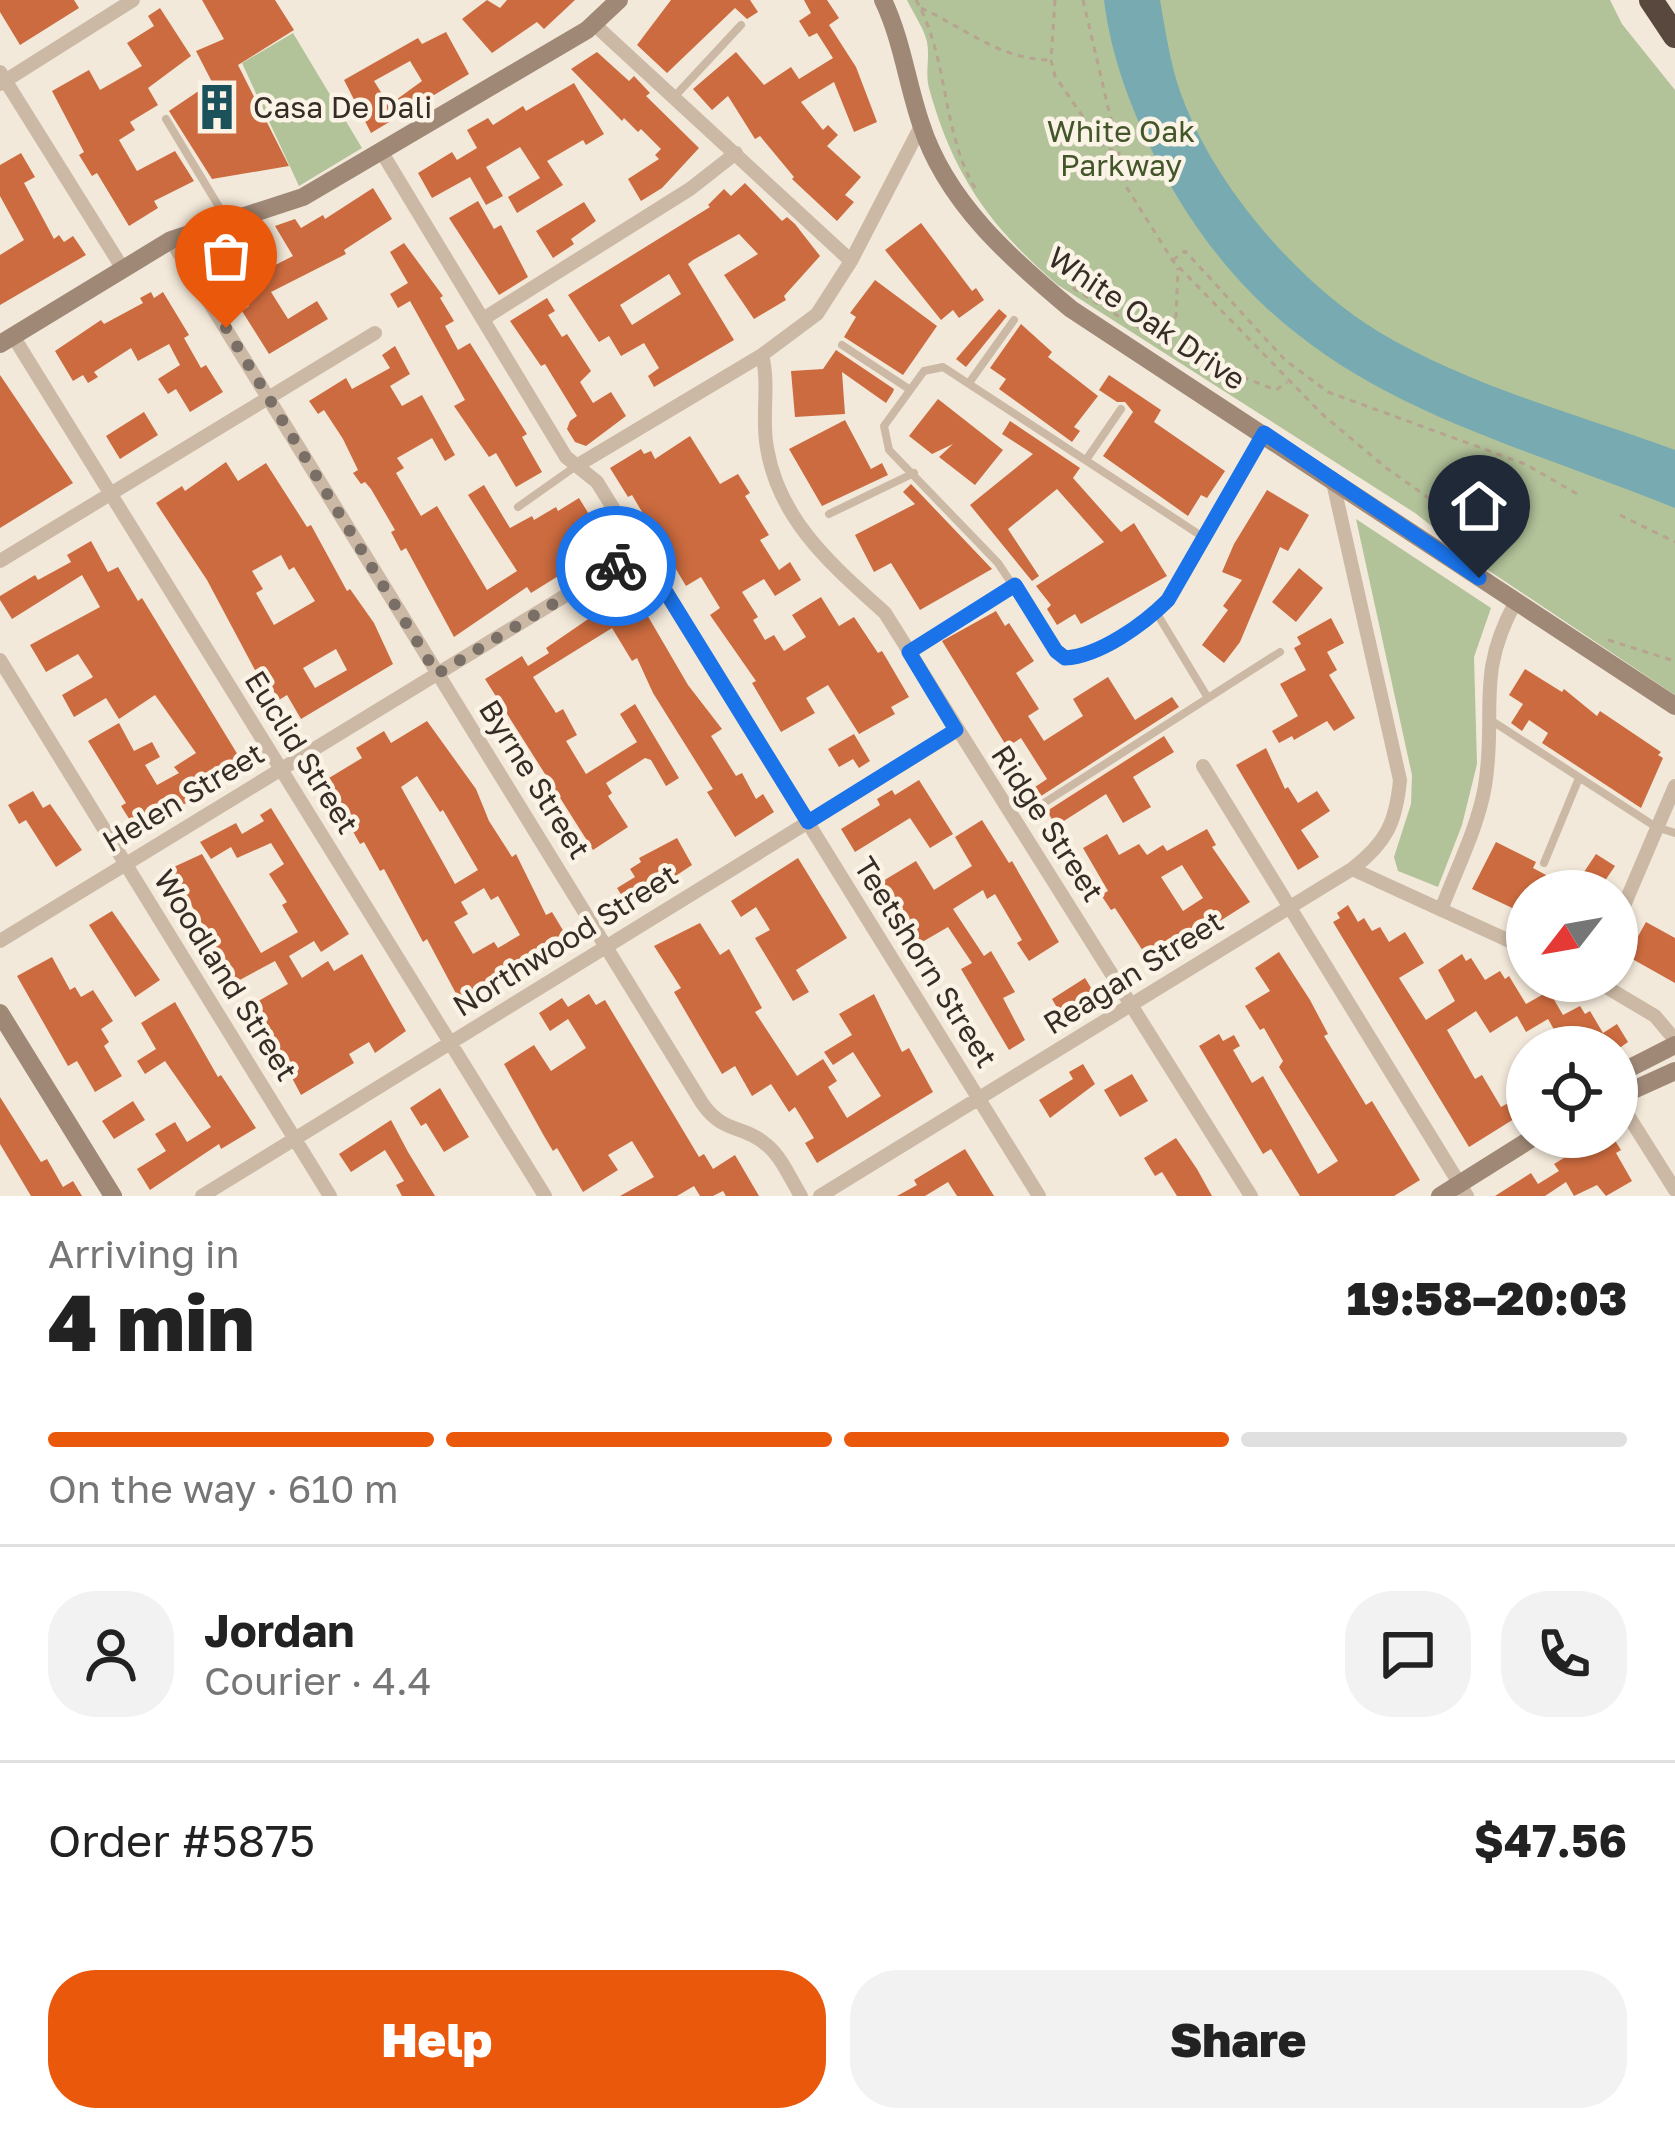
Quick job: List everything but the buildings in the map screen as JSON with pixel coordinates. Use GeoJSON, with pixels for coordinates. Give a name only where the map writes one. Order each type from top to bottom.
{"type":"FeatureCollection","features":[{"type":"Feature","properties":{"kind":"highway"},"geometry":{"type":"LineString","coordinates":[[1651,0],[1675,36]]}},
{"type":"Feature","properties":{"kind":"street"},"geometry":{"type":"LineString","coordinates":[[124,269],[2,78],[133,0]]}},
{"type":"Feature","properties":{"kind":"street"},"geometry":{"type":"LineString","coordinates":[[6,340],[171,240],[304,197],[595,25],[620,0]]}},
{"type":"Feature","properties":{"kind":"street","name":"White Oak Drive"},"geometry":{"type":"LineString","coordinates":[[884,0],[921,126],[946,178],[1008,256],[1071,310],[1675,706]]}},
{"type":"Feature","properties":{"kind":"street"},"geometry":{"type":"LineString","coordinates":[[595,25],[851,261]]}},
{"type":"Feature","properties":{"kind":"street"},"geometry":{"type":"LineString","coordinates":[[578,466],[762,355],[818,314],[921,126]]}},
{"type":"Feature","properties":{"kind":"street","name":"Teetshorn Street"},"geometry":{"type":"LineString","coordinates":[[381,151],[566,457],[597,482],[1040,1196]]}},
{"type":"Feature","properties":{"kind":"street"},"geometry":{"type":"LineString","coordinates":[[483,320],[690,189],[736,153]]}},
{"type":"Feature","properties":{"kind":"street","name":"Byrne Street"},"geometry":{"type":"LineString","coordinates":[[171,240],[710,1116],[725,1128],[753,1135],[768,1146],[802,1196]]}},
{"type":"Feature","properties":{"kind":"street"},"geometry":{"type":"LineString","coordinates":[[0,561],[375,333]]}},
{"type":"Feature","properties":{"kind":"street","name":"Euclid Street"},"geometry":{"type":"LineString","coordinates":[[6,340],[111,493],[545,1196]]}},
{"type":"Feature","properties":{"kind":"street","name":"Ridge Street"},"geometry":{"type":"LineString","coordinates":[[762,355],[767,375],[763,412],[767,452],[781,494],[810,545],[885,613],[1251,1196]]}},
{"type":"Feature","properties":{"kind":"street","name":"Reagan Street"},"geometry":{"type":"LineString","coordinates":[[820,1196],[1352,869],[1377,849],[1390,826],[1400,780],[1332,478]]}},
{"type":"Feature","properties":{"kind":"street","name":"Helen Street"},"geometry":{"type":"LineString","coordinates":[[0,940],[640,550]]}},
{"type":"Feature","properties":{"kind":"street"},"geometry":{"type":"LineString","coordinates":[[1442,910],[1485,787],[1493,652],[1515,603]]}},
{"type":"Feature","properties":{"kind":"street","name":"Woodland Street"},"geometry":{"type":"LineString","coordinates":[[0,660],[330,1196]]}},
{"type":"Feature","properties":{"kind":"street","name":"Northwood Street"},"geometry":{"type":"LineString","coordinates":[[202,1196],[956,730]]}},
{"type":"Feature","properties":{"kind":"street"},"geometry":{"type":"LineString","coordinates":[[1203,766],[1463,1190]]}},
{"type":"Feature","properties":{"kind":"street"},"geometry":{"type":"LineString","coordinates":[[1638,871],[1675,787]]}},
{"type":"Feature","properties":{"kind":"street"},"geometry":{"type":"LineString","coordinates":[[1352,869],[1506,939]]}},
{"type":"Feature","properties":{"kind":"street"},"geometry":{"type":"LineString","coordinates":[[1631,1002],[1655,1016],[1675,1042],[1638,1063]]}},
{"type":"Feature","properties":{"kind":"street"},"geometry":{"type":"LineString","coordinates":[[0,1013],[113,1196]]}},
{"type":"Feature","properties":{"kind":"street"},"geometry":{"type":"LineString","coordinates":[[1638,1088],[1675,1071]]}},
{"type":"Feature","properties":{"kind":"street"},"geometry":{"type":"LineString","coordinates":[[1638,1128],[1675,1190]]}},
{"type":"Feature","properties":{"kind":"street"},"geometry":{"type":"LineString","coordinates":[[1440,1196],[1463,1190],[1506,1158]]}},
{"type":"Feature","properties":{"kind":"lane"},"geometry":{"type":"LineString","coordinates":[[675,96],[741,25]]}},
{"type":"Feature","properties":{"kind":"lane"},"geometry":{"type":"LineString","coordinates":[[166,119],[228,221]]}},
{"type":"Feature","properties":{"kind":"lane"},"geometry":{"type":"LineString","coordinates":[[969,383],[1014,320]]}},
{"type":"Feature","properties":{"kind":"lane"},"geometry":{"type":"LineString","coordinates":[[842,344],[910,389]]}},
{"type":"Feature","properties":{"kind":"lane"},"geometry":{"type":"LineString","coordinates":[[1204,538],[943,367],[930,367],[910,389],[883,434],[889,450],[1015,585],[1065,658],[1091,653],[1168,600],[1204,538],[1264,433]]}},
{"type":"Feature","properties":{"kind":"lane"},"geometry":{"type":"LineString","coordinates":[[1086,460],[1121,409]]}},
{"type":"Feature","properties":{"kind":"lane"},"geometry":{"type":"LineString","coordinates":[[518,507],[578,466]]}},
{"type":"Feature","properties":{"kind":"lane"},"geometry":{"type":"LineString","coordinates":[[829,514],[914,473]]}},
{"type":"Feature","properties":{"kind":"lane"},"geometry":{"type":"LineString","coordinates":[[909,652],[1015,585]]}},
{"type":"Feature","properties":{"kind":"lane"},"geometry":{"type":"LineString","coordinates":[[1156,612],[1208,698]]}},
{"type":"Feature","properties":{"kind":"lane"},"geometry":{"type":"LineString","coordinates":[[1044,803],[1280,652]]}},
{"type":"Feature","properties":{"kind":"lane"},"geometry":{"type":"LineString","coordinates":[[1488,718],[1656,827],[1675,833]]}},
{"type":"Feature","properties":{"kind":"lane"},"geometry":{"type":"LineString","coordinates":[[1544,862],[1580,778]]}},
{"type":"Feature","properties":{"kind":"path"},"geometry":{"type":"LineString","coordinates":[[916,0],[933,38],[953,132],[977,192]]}},
{"type":"Feature","properties":{"kind":"path"},"geometry":{"type":"LineString","coordinates":[[1055,0],[1051,60],[1065,95],[1103,146],[1116,152]]}},
{"type":"Feature","properties":{"kind":"path"},"geometry":{"type":"LineString","coordinates":[[1083,0],[1127,188],[1178,268],[1357,445],[1444,509],[1492,567]]}},
{"type":"Feature","properties":{"kind":"path"},"geometry":{"type":"LineString","coordinates":[[920,8],[1000,50],[1027,59],[1051,60]]}},
{"type":"Feature","properties":{"kind":"path"},"geometry":{"type":"LineString","coordinates":[[1173,261],[1185,250],[1285,360],[1328,392],[1525,464],[1579,494]]}},
{"type":"Feature","properties":{"kind":"path"},"geometry":{"type":"LineString","coordinates":[[1158,338],[1176,316],[1178,268]]}},
{"type":"Feature","properties":{"kind":"path"},"geometry":{"type":"LineString","coordinates":[[1061,279],[1158,338],[1276,390],[1289,380]]}},
{"type":"Feature","properties":{"kind":"path"},"geometry":{"type":"LineString","coordinates":[[1620,514],[1675,542]]}},
{"type":"Feature","properties":{"kind":"path"},"geometry":{"type":"LineString","coordinates":[[1601,638],[1675,661]]}},
{"type":"Feature","properties":{"kind":"green space","name":"White Oak Parkway"},"geometry":{"type":"Polygon","coordinates":[[[907,0],[1610,0],[1622,24],[1675,90],[1675,695],[1488,570],[1415,513],[1058,285],[994,220],[962,173],[929,88],[926,37],[907,0]]]}},
{"type":"Feature","properties":{"kind":"green space"},"geometry":{"type":"Polygon","coordinates":[[[293,33],[362,148],[299,186],[242,63],[293,33]]]}},
{"type":"Feature","properties":{"kind":"green space"},"geometry":{"type":"Polygon","coordinates":[[[1356,519],[1491,608],[1474,657],[1477,764],[1462,825],[1438,887],[1398,871],[1394,857],[1411,804],[1412,775],[1356,519]]]}},
{"type":"Feature","properties":{"kind":"water"},"geometry":{"type":"Polygon","coordinates":[[[1104,0],[1160,0],[1174,72],[1205,147],[1254,219],[1314,283],[1379,332],[1449,368],[1675,450],[1675,508],[1451,422],[1384,390],[1321,352],[1263,305],[1210,246],[1163,172],[1126,89],[1104,0]]]}},
{"type":"Feature","properties":{"kind":"way so far"},"geometry":{"type":"LineString","coordinates":[[226,328],[437,674],[616,566]]}},
{"type":"Feature","properties":{"kind":"place","name":"Casa De Dali"},"geometry":{"type":"Point","coordinates":[217,107]}},
{"type":"Feature","properties":{"kind":"route"},"geometry":{"type":"LineString","coordinates":[[616,566],[640,550],[808,822],[956,730],[909,652],[1015,585],[1065,658],[1091,653],[1156,612],[1168,600],[1264,433],[1479,578]]}}]}
